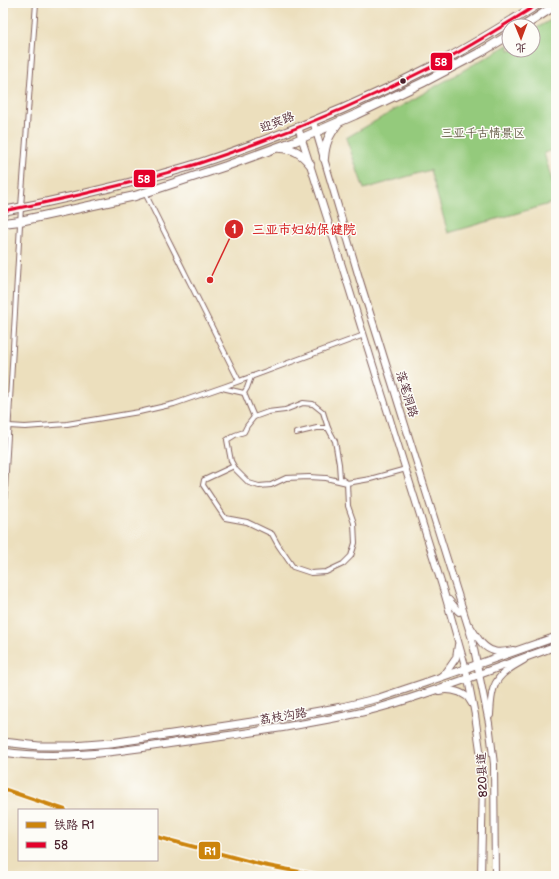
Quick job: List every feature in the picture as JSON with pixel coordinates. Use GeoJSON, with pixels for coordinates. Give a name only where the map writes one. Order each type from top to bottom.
{"type":"FeatureCollection","features":[{"type":"Feature","properties":{"kind":"highway","name":"迎宾路"},"geometry":{"type":"LineString","coordinates":[[3,210],[70,198],[194,165],[274,137],[349,107],[433,66],[491,34],[540,3]]}},
{"type":"Feature","properties":{"kind":"highway"},"geometry":{"type":"LineString","coordinates":[[537,18],[556,6]]}},
{"type":"Feature","properties":{"kind":"highway","name":"迎宾路"},"geometry":{"type":"LineString","coordinates":[[3,223],[20,221],[135,196],[278,148],[422,83],[501,40]]}},
{"type":"Feature","properties":{"kind":"highway"},"geometry":{"type":"LineString","coordinates":[[324,158],[327,141],[340,121]]}},
{"type":"Feature","properties":{"kind":"highway"},"geometry":{"type":"LineString","coordinates":[[278,148],[296,151],[310,164]]}},
{"type":"Feature","properties":{"kind":"main road","name":"落笔洞路"},"geometry":{"type":"LineString","coordinates":[[313,121],[360,281],[472,639],[480,674]]}},
{"type":"Feature","properties":{"kind":"main road","name":"落笔洞路"},"geometry":{"type":"LineString","coordinates":[[298,127],[444,592],[468,678]]}},
{"type":"Feature","properties":{"kind":"main road"},"geometry":{"type":"LineString","coordinates":[[444,592],[449,601],[458,611],[462,611],[462,607]]}},
{"type":"Feature","properties":{"kind":"main road"},"geometry":{"type":"LineString","coordinates":[[466,620],[486,648],[495,652],[527,647]]}},
{"type":"Feature","properties":{"kind":"main road"},"geometry":{"type":"LineString","coordinates":[[434,680],[447,671],[456,658],[458,646],[456,632]]}},
{"type":"Feature","properties":{"kind":"main road","name":"荔枝沟路"},"geometry":{"type":"LineString","coordinates":[[3,742],[39,746],[72,746],[111,743],[342,707],[379,698],[556,637]]}},
{"type":"Feature","properties":{"kind":"main road","name":"荔枝沟路"},"geometry":{"type":"LineString","coordinates":[[3,752],[39,756],[73,756],[228,736],[305,724],[382,707],[480,674],[556,646]]}},
{"type":"Feature","properties":{"kind":"main road"},"geometry":{"type":"LineString","coordinates":[[489,723],[492,690],[497,679],[506,670],[530,656]]}},
{"type":"Feature","properties":{"kind":"main road","name":"820县道"},"geometry":{"type":"LineString","coordinates":[[480,674],[489,723],[494,764],[495,876]]}},
{"type":"Feature","properties":{"kind":"main road","name":"820县道"},"geometry":{"type":"LineString","coordinates":[[468,678],[474,708],[483,781],[481,876]]}},
{"type":"Feature","properties":{"kind":"main road"},"geometry":{"type":"LineString","coordinates":[[427,692],[443,690],[457,691],[467,696],[474,708]]}},
{"type":"Feature","properties":{"kind":"street"},"geometry":{"type":"LineString","coordinates":[[3,523],[20,221],[36,3]]}},
{"type":"Feature","properties":{"kind":"street"},"geometry":{"type":"LineString","coordinates":[[145,193],[239,381]]}},
{"type":"Feature","properties":{"kind":"street"},"geometry":{"type":"LineString","coordinates":[[8,426],[25,427],[67,424],[139,412],[174,404],[222,388],[364,335]]}},
{"type":"Feature","properties":{"kind":"street"},"geometry":{"type":"LineString","coordinates":[[244,393],[251,377]]}},
{"type":"Feature","properties":{"kind":"street"},"geometry":{"type":"LineString","coordinates":[[222,388],[244,393]]}},
{"type":"Feature","properties":{"kind":"street"},"geometry":{"type":"LineString","coordinates":[[244,393],[254,418]]}},
{"type":"Feature","properties":{"kind":"street"},"geometry":{"type":"LineString","coordinates":[[3,400],[10,400]]}},
{"type":"Feature","properties":{"kind":"street"},"geometry":{"type":"LineString","coordinates":[[347,483],[340,478],[335,442],[328,428],[323,412],[313,404],[303,403],[285,410],[268,412],[254,418],[244,432],[227,440],[231,461],[236,470],[249,483],[259,486],[271,485],[286,478],[301,477],[326,478],[347,483],[370,479],[406,469]]}},
{"type":"Feature","properties":{"kind":"street"},"geometry":{"type":"LineString","coordinates":[[296,433],[317,428],[328,428]]}},
{"type":"Feature","properties":{"kind":"street"},"geometry":{"type":"LineString","coordinates":[[234,466],[204,480],[203,485],[225,518],[247,522],[272,534],[293,567],[311,573],[326,572],[343,564],[351,556],[355,543],[354,523],[348,506],[347,483]]}},
{"type":"Feature","properties":{"kind":"green space","name":"三亚千古情景区"},"geometry":{"type":"Polygon","coordinates":[[[556,17],[556,149],[544,153],[556,194],[556,202],[448,233],[430,170],[364,189],[346,138],[501,49],[501,58],[541,58],[541,25],[556,17]]]}},
{"type":"Feature","properties":{"kind":"rail line","name":"R1"},"geometry":{"type":"LineString","coordinates":[[3,789],[62,809]]}},
{"type":"Feature","properties":{"kind":"rail line","name":"R1"},"geometry":{"type":"LineString","coordinates":[[158,837],[263,865],[321,876]]}},
{"type":"Feature","properties":{"kind":"transit line","name":"58"},"geometry":{"type":"LineString","coordinates":[[3,211],[159,175],[203,162],[291,130],[349,106],[433,66],[474,44],[540,3]]}},
{"type":"Feature","properties":{"kind":"place","name":"三亚市妇幼保健院"},"geometry":{"type":"Point","coordinates":[210,280]}}]}
